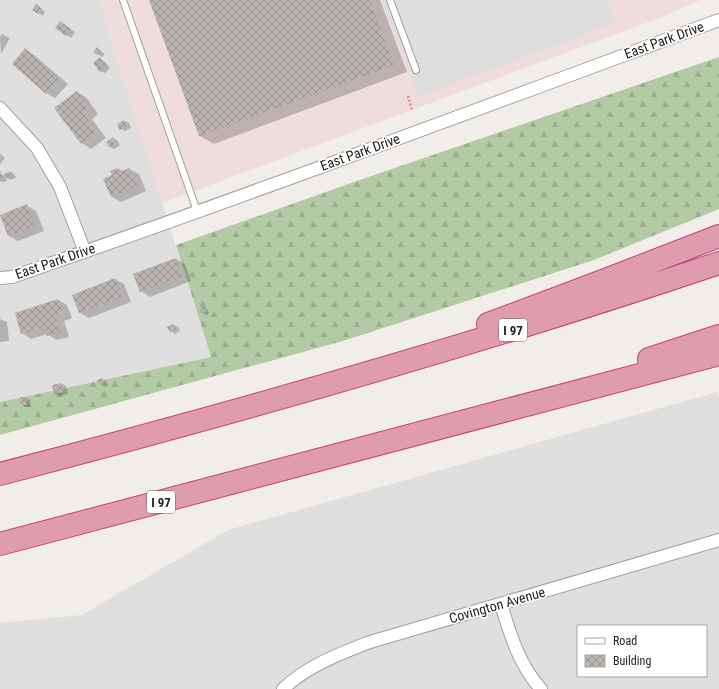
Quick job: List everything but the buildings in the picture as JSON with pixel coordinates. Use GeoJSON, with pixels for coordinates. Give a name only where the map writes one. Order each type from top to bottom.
{"type":"FeatureCollection","features":[{"type":"Feature","properties":{"kind":"highway"},"geometry":{"type":"LineString","coordinates":[[306,392],[719,236]]}},
{"type":"Feature","properties":{"kind":"highway","name":"I 97"},"geometry":{"type":"LineString","coordinates":[[0,474],[306,392],[534,324],[719,263]]}},
{"type":"Feature","properties":{"kind":"highway","name":"I 97"},"geometry":{"type":"LineString","coordinates":[[0,544],[321,459],[555,389],[719,336]]}},
{"type":"Feature","properties":{"kind":"highway"},"geometry":{"type":"LineString","coordinates":[[321,459],[719,354]]}},
{"type":"Feature","properties":{"kind":"street","name":"East Park Drive"},"geometry":{"type":"LineString","coordinates":[[0,278],[12,277],[85,252],[719,20]]}},
{"type":"Feature","properties":{"kind":"street"},"geometry":{"type":"LineString","coordinates":[[0,108],[37,148],[60,187],[85,252]]}},
{"type":"Feature","properties":{"kind":"street","name":"Covington Avenue"},"geometry":{"type":"LineString","coordinates":[[282,689],[309,669],[339,654],[370,642],[719,540]]}},
{"type":"Feature","properties":{"kind":"street"},"geometry":{"type":"LineString","coordinates":[[501,604],[515,646],[523,663],[541,689]]}},
{"type":"Feature","properties":{"kind":"lane"},"geometry":{"type":"LineString","coordinates":[[123,0],[197,211]]}},
{"type":"Feature","properties":{"kind":"lane"},"geometry":{"type":"LineString","coordinates":[[390,0],[416,70]]}},
{"type":"Feature","properties":{"kind":"path"},"geometry":{"type":"LineString","coordinates":[[408,96],[412,110]]}},
{"type":"Feature","properties":{"kind":"shaded area"},"geometry":{"type":"Polygon","coordinates":[[[0,0],[100,0],[109,35],[211,357],[0,402],[0,0]]]}},
{"type":"Feature","properties":{"kind":"shaded area"},"geometry":{"type":"Polygon","coordinates":[[[100,0],[700,0],[665,16],[162,203],[109,35],[100,0]]]}},
{"type":"Feature","properties":{"kind":"shaded area"},"geometry":{"type":"Polygon","coordinates":[[[381,0],[607,0],[615,23],[419,96],[381,0]]]}},
{"type":"Feature","properties":{"kind":"shaded area"},"geometry":{"type":"Polygon","coordinates":[[[717,392],[719,398],[719,689],[0,689],[0,623],[82,615],[228,530],[717,392]]]}},
{"type":"Feature","properties":{"kind":"green space"},"geometry":{"type":"Polygon","coordinates":[[[719,57],[719,209],[594,260],[343,341],[0,435],[0,402],[211,357],[176,245],[354,182],[719,57]]]}}]}
